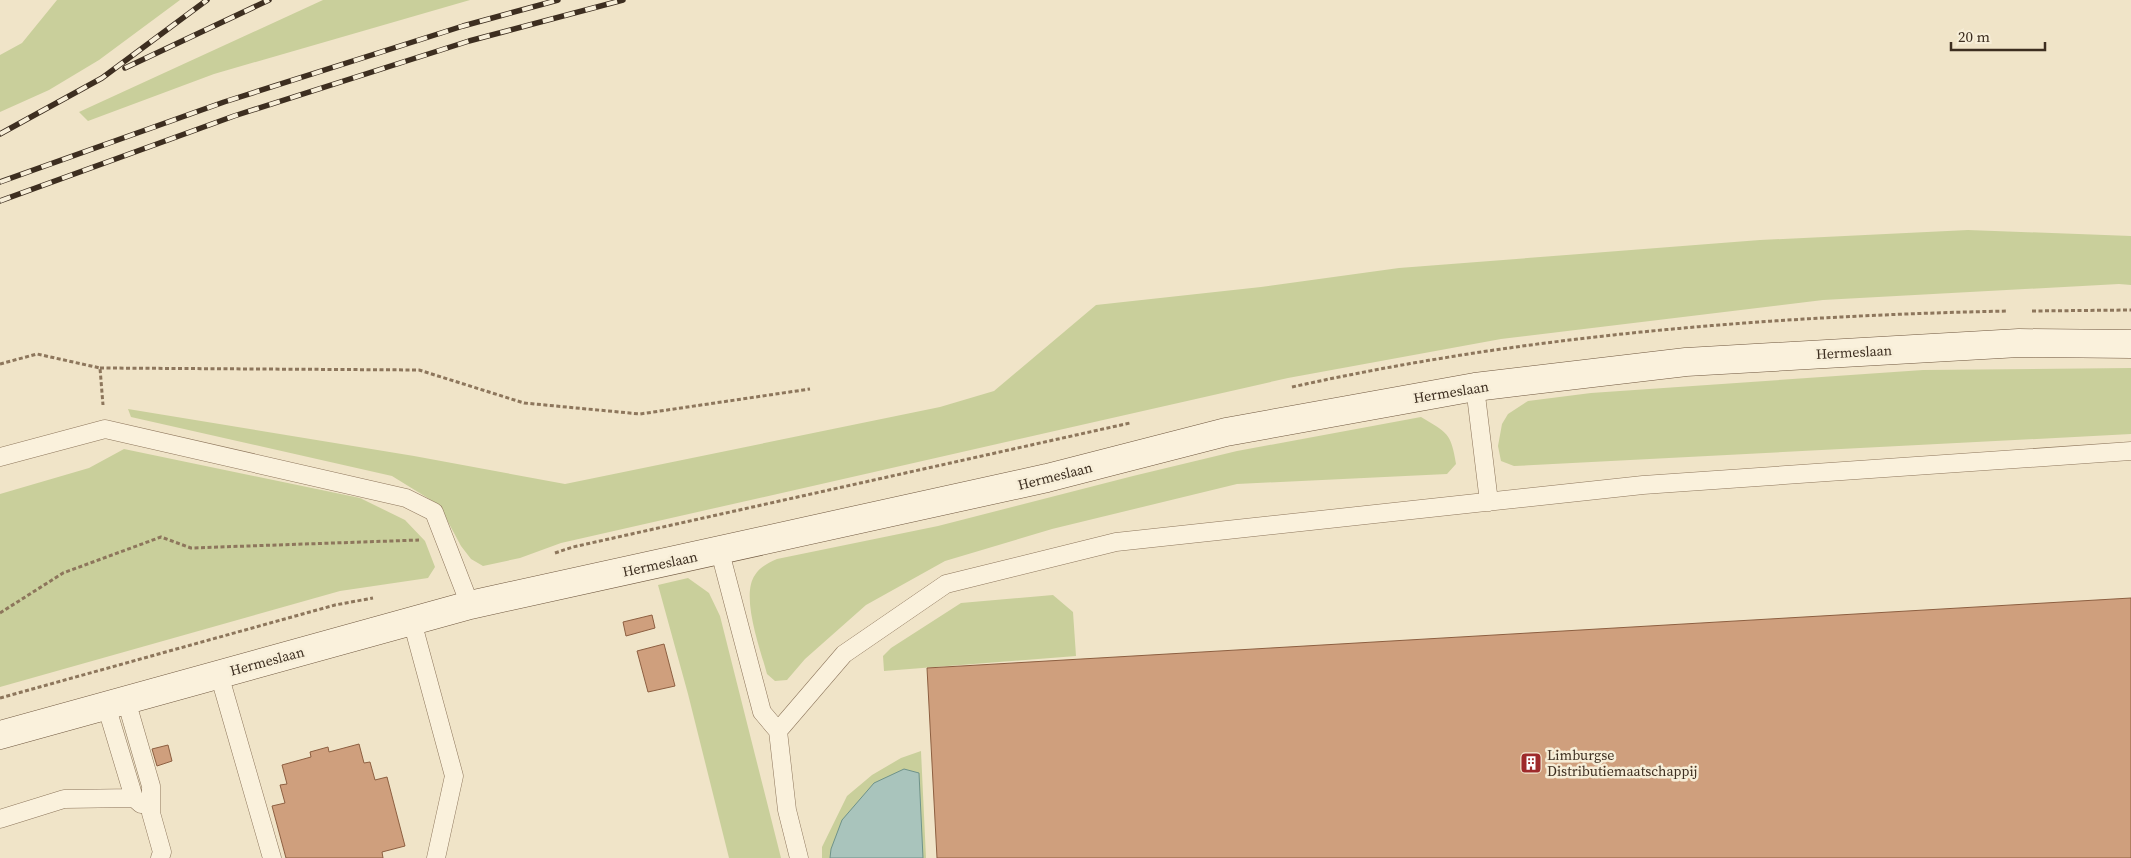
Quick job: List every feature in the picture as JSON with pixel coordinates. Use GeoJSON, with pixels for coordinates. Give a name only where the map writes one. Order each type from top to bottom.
{"type":"FeatureCollection","features":[{"type":"Feature","properties":{"kind":"street","name":"Hermeslaan"},"geometry":{"type":"LineString","coordinates":[[0,734],[470,605],[720,552],[1047,478],[1226,432],[1474,387],[1686,362],[2019,342],[2131,344]]}},
{"type":"Feature","properties":{"kind":"lane"},"geometry":{"type":"LineString","coordinates":[[1474,387],[1489,502]]}},
{"type":"Feature","properties":{"kind":"lane"},"geometry":{"type":"LineString","coordinates":[[0,457],[105,429],[406,498],[434,512],[470,605]]}},
{"type":"Feature","properties":{"kind":"lane"},"geometry":{"type":"LineString","coordinates":[[778,731],[844,654],[946,584],[1116,542],[1643,485],[2131,451]]}},
{"type":"Feature","properties":{"kind":"lane"},"geometry":{"type":"LineString","coordinates":[[720,552],[762,712],[778,731],[787,810],[799,858]]}},
{"type":"Feature","properties":{"kind":"lane"},"geometry":{"type":"LineString","coordinates":[[412,621],[454,776],[436,858]]}},
{"type":"Feature","properties":{"kind":"lane"},"geometry":{"type":"LineString","coordinates":[[219,674],[272,858]]}},
{"type":"Feature","properties":{"kind":"lane"},"geometry":{"type":"LineString","coordinates":[[116,702],[134,798],[150,813]]}},
{"type":"Feature","properties":{"kind":"lane"},"geometry":{"type":"LineString","coordinates":[[116,702],[151,786],[150,813],[162,852],[160,858]]}},
{"type":"Feature","properties":{"kind":"lane"},"geometry":{"type":"LineString","coordinates":[[0,820],[64,799],[134,798]]}},
{"type":"Feature","properties":{"kind":"path"},"geometry":{"type":"LineString","coordinates":[[0,364],[37,354],[100,368],[419,370],[524,403],[640,414],[810,389]]}},
{"type":"Feature","properties":{"kind":"path"},"geometry":{"type":"LineString","coordinates":[[100,368],[105,429]]}},
{"type":"Feature","properties":{"kind":"path"},"geometry":{"type":"LineString","coordinates":[[0,613],[63,573],[161,537],[191,548],[445,539]]}},
{"type":"Feature","properties":{"kind":"path"},"geometry":{"type":"LineString","coordinates":[[0,698],[335,606],[382,597]]}},
{"type":"Feature","properties":{"kind":"green space"},"geometry":{"type":"Polygon","coordinates":[[[57,0],[180,0],[99,60],[49,90],[0,112],[0,55],[22,43],[57,0]]]}},
{"type":"Feature","properties":{"kind":"green space"},"geometry":{"type":"Polygon","coordinates":[[[323,0],[470,0],[214,74],[88,121],[79,112],[323,0]]]}},
{"type":"Feature","properties":{"kind":"green space"},"geometry":{"type":"Polygon","coordinates":[[[1968,230],[2131,236],[2131,285],[2119,284],[1823,300],[1501,339],[1288,378],[561,543],[520,558],[483,566],[471,559],[461,546],[439,505],[392,476],[131,417],[128,409],[414,456],[565,484],[940,407],[994,391],[1096,305],[1261,287],[1399,268],[1760,240],[1968,230]]]}},
{"type":"Feature","properties":{"kind":"green space"},"geometry":{"type":"Polygon","coordinates":[[[2131,368],[2131,434],[1514,466],[1501,461],[1498,446],[1502,424],[1508,414],[1528,401],[1591,393],[1923,370],[2131,368]]]}},
{"type":"Feature","properties":{"kind":"green space"},"geometry":{"type":"Polygon","coordinates":[[[1421,417],[1442,430],[1450,439],[1456,464],[1447,474],[1237,484],[1052,529],[945,561],[866,605],[805,659],[787,680],[775,681],[767,674],[753,624],[750,596],[751,584],[757,572],[777,559],[938,526],[1237,451],[1421,417]]]}},
{"type":"Feature","properties":{"kind":"green space"},"geometry":{"type":"Polygon","coordinates":[[[124,449],[360,498],[405,520],[425,541],[435,567],[428,578],[340,591],[0,687],[0,494],[89,468],[124,449]]]}},
{"type":"Feature","properties":{"kind":"green space"},"geometry":{"type":"Polygon","coordinates":[[[688,578],[709,593],[720,616],[781,858],[729,858],[688,694],[658,585],[688,578]]]}},
{"type":"Feature","properties":{"kind":"green space"},"geometry":{"type":"Polygon","coordinates":[[[1053,595],[1073,612],[1076,656],[884,671],[883,656],[891,648],[961,603],[1053,595]]]}},
{"type":"Feature","properties":{"kind":"green space"},"geometry":{"type":"Polygon","coordinates":[[[921,751],[926,858],[822,858],[822,847],[847,796],[872,775],[901,758],[921,751]]]}},
{"type":"Feature","properties":{"kind":"water"},"geometry":{"type":"Polygon","coordinates":[[[904,769],[919,773],[923,858],[830,858],[831,849],[842,820],[874,783],[904,769]]]}},
{"type":"Feature","properties":{"kind":"building","name":"Limburgse Distributiemaatschappij"},"geometry":{"type":"Polygon","coordinates":[[[2131,598],[2131,858],[937,858],[927,668],[2131,598]]]}},
{"type":"Feature","properties":{"kind":"building"},"geometry":{"type":"Polygon","coordinates":[[[652,615],[655,628],[626,636],[623,622],[652,615]]]}},
{"type":"Feature","properties":{"kind":"building"},"geometry":{"type":"Polygon","coordinates":[[[664,644],[675,686],[648,692],[637,651],[664,644]]]}},
{"type":"Feature","properties":{"kind":"building"},"geometry":{"type":"Polygon","coordinates":[[[359,744],[364,763],[370,762],[375,780],[387,777],[405,846],[382,852],[383,858],[286,858],[272,806],[285,803],[280,785],[287,784],[282,765],[311,757],[310,752],[328,747],[329,752],[359,744]]]}},
{"type":"Feature","properties":{"kind":"building"},"geometry":{"type":"Polygon","coordinates":[[[168,745],[172,761],[157,766],[152,749],[168,745]]]}},
{"type":"Feature","properties":{"kind":"railway"},"geometry":{"type":"LineString","coordinates":[[0,134],[102,78],[207,0]]}},
{"type":"Feature","properties":{"kind":"railway"},"geometry":{"type":"LineString","coordinates":[[125,68],[269,0]]}},
{"type":"Feature","properties":{"kind":"railway"},"geometry":{"type":"LineString","coordinates":[[0,182],[224,102],[463,26],[558,0]]}},
{"type":"Feature","properties":{"kind":"railway"},"geometry":{"type":"LineString","coordinates":[[0,201],[234,116],[469,41],[623,0]]}},
{"type":"Feature","properties":{"kind":"place","name":"Limburgse Distributiemaatschappij"},"geometry":{"type":"Point","coordinates":[1531,763]}}]}
